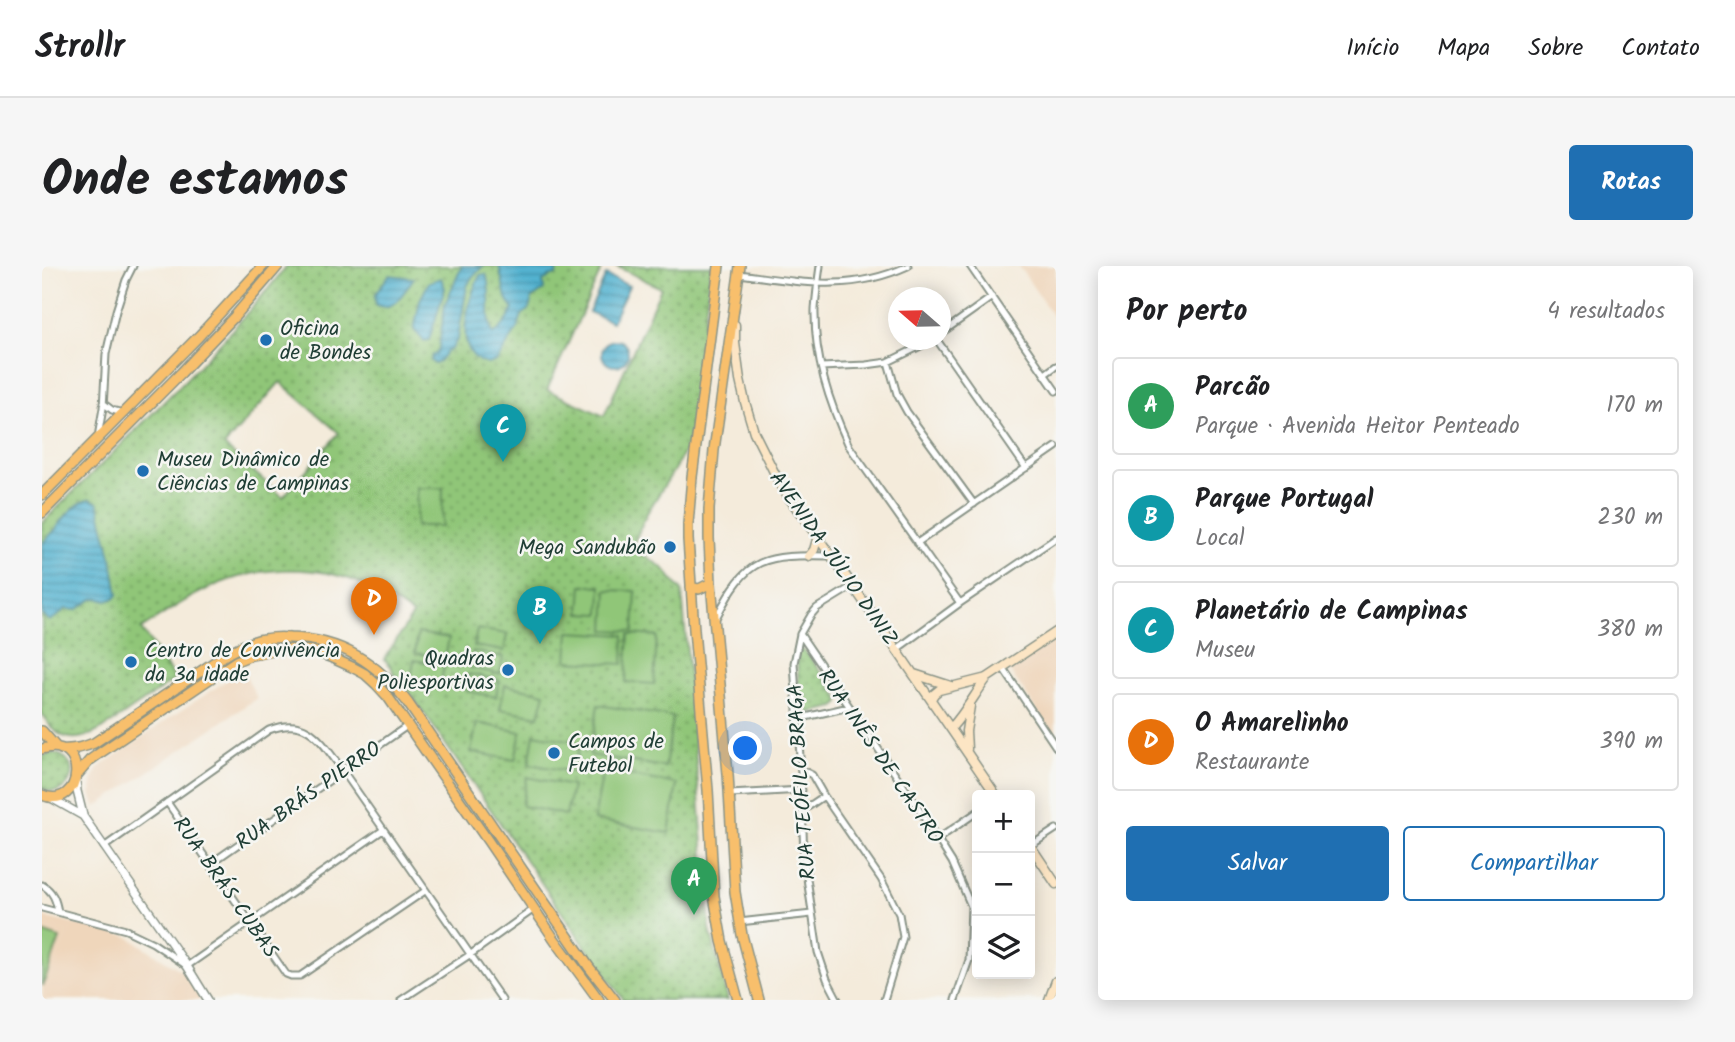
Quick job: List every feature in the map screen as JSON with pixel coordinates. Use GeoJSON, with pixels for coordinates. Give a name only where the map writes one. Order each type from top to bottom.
{"type":"FeatureCollection","features":[{"type":"Feature","properties":{"kind":"main road"},"geometry":{"type":"LineString","coordinates":[[42,495],[199,336],[263,266]]}},
{"type":"Feature","properties":{"kind":"main road"},"geometry":{"type":"LineString","coordinates":[[42,513],[181,373],[278,266]]}},
{"type":"Feature","properties":{"kind":"main road"},"geometry":{"type":"LineString","coordinates":[[719,266],[688,523],[716,911],[738,1000]]}},
{"type":"Feature","properties":{"kind":"main road"},"geometry":{"type":"LineString","coordinates":[[739,270],[714,450],[709,523],[711,583],[734,879],[739,922],[759,1000]]}},
{"type":"Feature","properties":{"kind":"main road","name":"AVENIDA JÚLIO DINIZ"},"geometry":{"type":"LineString","coordinates":[[735,297],[735,343],[740,380],[754,432],[765,457],[782,488],[897,649],[993,790]]}},
{"type":"Feature","properties":{"kind":"main road"},"geometry":{"type":"LineString","coordinates":[[724,377],[726,371],[732,368],[740,380]]}},
{"type":"Feature","properties":{"kind":"main road"},"geometry":{"type":"LineString","coordinates":[[695,450],[714,450]]}},
{"type":"Feature","properties":{"kind":"main road"},"geometry":{"type":"LineString","coordinates":[[809,556],[818,536]]}},
{"type":"Feature","properties":{"kind":"main road"},"geometry":{"type":"LineString","coordinates":[[691,587],[699,589],[711,583]]}},
{"type":"Feature","properties":{"kind":"main road"},"geometry":{"type":"LineString","coordinates":[[931,699],[939,690],[987,678],[1056,632]]}},
{"type":"Feature","properties":{"kind":"main road"},"geometry":{"type":"LineString","coordinates":[[42,749],[72,750],[94,743],[237,648],[274,638],[302,638],[337,646],[355,654],[386,677],[408,703],[589,967],[615,1000]]}},
{"type":"Feature","properties":{"kind":"main road"},"geometry":{"type":"LineString","coordinates":[[45,797],[64,794],[70,790],[76,777],[90,760],[219,672],[251,655],[283,649],[312,651],[330,657],[365,674],[388,698],[599,1000]]}},
{"type":"Feature","properties":{"kind":"main road"},"geometry":{"type":"LineString","coordinates":[[913,673],[954,687]]}},
{"type":"Feature","properties":{"kind":"main road"},"geometry":{"type":"LineString","coordinates":[[951,728],[987,678]]}},
{"type":"Feature","properties":{"kind":"main road"},"geometry":{"type":"LineString","coordinates":[[967,752],[968,717],[972,698]]}},
{"type":"Feature","properties":{"kind":"main road"},"geometry":{"type":"LineString","coordinates":[[42,731],[58,748],[73,758],[76,777]]}},
{"type":"Feature","properties":{"kind":"main road"},"geometry":{"type":"LineString","coordinates":[[1035,853],[1056,884]]}},
{"type":"Feature","properties":{"kind":"main road"},"geometry":{"type":"LineString","coordinates":[[1049,1000],[1056,981]]}},
{"type":"Feature","properties":{"kind":"street"},"geometry":{"type":"LineString","coordinates":[[97,439],[103,403],[106,354],[126,279],[133,266]]}},
{"type":"Feature","properties":{"kind":"street"},"geometry":{"type":"LineString","coordinates":[[820,266],[815,309],[821,367],[829,397],[849,446],[960,603]]}},
{"type":"Feature","properties":{"kind":"street"},"geometry":{"type":"LineString","coordinates":[[739,270],[818,284],[838,284],[862,281],[908,266]]}},
{"type":"Feature","properties":{"kind":"street"},"geometry":{"type":"LineString","coordinates":[[970,266],[1056,391]]}},
{"type":"Feature","properties":{"kind":"street"},"geometry":{"type":"LineString","coordinates":[[951,326],[992,297]]}},
{"type":"Feature","properties":{"kind":"street"},"geometry":{"type":"LineString","coordinates":[[821,367],[888,362],[914,350]]}},
{"type":"Feature","properties":{"kind":"street"},"geometry":{"type":"LineString","coordinates":[[942,350],[1026,468]]}},
{"type":"Feature","properties":{"kind":"street"},"geometry":{"type":"LineString","coordinates":[[888,362],[897,394],[907,412],[974,504]]}},
{"type":"Feature","properties":{"kind":"street"},"geometry":{"type":"LineString","coordinates":[[1045,374],[1056,366]]}},
{"type":"Feature","properties":{"kind":"street"},"geometry":{"type":"LineString","coordinates":[[103,403],[112,410],[123,413]]}},
{"type":"Feature","properties":{"kind":"street"},"geometry":{"type":"LineString","coordinates":[[917,543],[1056,447]]}},
{"type":"Feature","properties":{"kind":"street"},"geometry":{"type":"LineString","coordinates":[[897,649],[1056,538]]}},
{"type":"Feature","properties":{"kind":"street"},"geometry":{"type":"LineString","coordinates":[[715,632],[716,620],[735,585],[761,561],[831,556]]}},
{"type":"Feature","properties":{"kind":"street","name":"RUA TEÓFILO BRAGA"},"geometry":{"type":"LineString","coordinates":[[838,1000],[818,952],[804,858],[794,663],[804,624],[817,608],[853,586]]}},
{"type":"Feature","properties":{"kind":"street","name":"RUA INÊS DE CASTRO"},"geometry":{"type":"LineString","coordinates":[[800,634],[914,800],[952,862],[971,906],[969,960],[956,1000]]}},
{"type":"Feature","properties":{"kind":"street"},"geometry":{"type":"LineString","coordinates":[[1003,668],[1056,747]]}},
{"type":"Feature","properties":{"kind":"street"},"geometry":{"type":"LineString","coordinates":[[797,719],[849,707]]}},
{"type":"Feature","properties":{"kind":"street"},"geometry":{"type":"LineString","coordinates":[[104,847],[269,730],[295,726],[312,732],[319,738],[502,1000]]}},
{"type":"Feature","properties":{"kind":"street","name":"RUA BRÁS PIERRO"},"geometry":{"type":"LineString","coordinates":[[210,864],[342,771],[409,730]]}},
{"type":"Feature","properties":{"kind":"street"},"geometry":{"type":"LineString","coordinates":[[801,773],[812,775],[881,879],[899,914],[902,937],[884,1000]]}},
{"type":"Feature","properties":{"kind":"street"},"geometry":{"type":"LineString","coordinates":[[76,777],[83,816],[208,1000]]}},
{"type":"Feature","properties":{"kind":"street"},"geometry":{"type":"LineString","coordinates":[[729,794],[802,790]]}},
{"type":"Feature","properties":{"kind":"street"},"geometry":{"type":"LineString","coordinates":[[802,811],[824,796]]}},
{"type":"Feature","properties":{"kind":"street"},"geometry":{"type":"LineString","coordinates":[[45,797],[83,816]]}},
{"type":"Feature","properties":{"kind":"street","name":"RUA BRÁS CUBAS"},"geometry":{"type":"LineString","coordinates":[[167,802],[286,974],[300,976],[425,891]]}},
{"type":"Feature","properties":{"kind":"street"},"geometry":{"type":"LineString","coordinates":[[938,839],[972,815]]}},
{"type":"Feature","properties":{"kind":"street"},"geometry":{"type":"LineString","coordinates":[[1035,843],[1056,829]]}},
{"type":"Feature","properties":{"kind":"street"},"geometry":{"type":"LineString","coordinates":[[187,966],[383,830]]}},
{"type":"Feature","properties":{"kind":"street"},"geometry":{"type":"LineString","coordinates":[[42,885],[49,889],[55,899],[58,912]]}},
{"type":"Feature","properties":{"kind":"street"},"geometry":{"type":"LineString","coordinates":[[42,908],[126,930],[153,943],[187,966]]}},
{"type":"Feature","properties":{"kind":"street"},"geometry":{"type":"LineString","coordinates":[[401,1000],[535,909]]}},
{"type":"Feature","properties":{"kind":"street"},"geometry":{"type":"LineString","coordinates":[[739,922],[812,914]]}},
{"type":"Feature","properties":{"kind":"shaded area"},"geometry":{"type":"Polygon","coordinates":[[[1019,266],[1056,266],[1056,321],[1019,266]]]}},
{"type":"Feature","properties":{"kind":"shaded area"},"geometry":{"type":"Polygon","coordinates":[[[1056,639],[1056,738],[1009,670],[1056,639]]]}},
{"type":"Feature","properties":{"kind":"shaded area"},"geometry":{"type":"Polygon","coordinates":[[[243,670],[257,698],[96,807],[91,794],[92,782],[98,768],[243,670]]]}},
{"type":"Feature","properties":{"kind":"shaded area"},"geometry":{"type":"Polygon","coordinates":[[[42,917],[127,936],[185,973],[201,1000],[42,1000],[42,917]]]}},
{"type":"Feature","properties":{"kind":"green space"},"geometry":{"type":"Polygon","coordinates":[[[287,266],[603,266],[547,390],[604,416],[661,288],[616,266],[711,266],[689,442],[647,513],[632,547],[663,568],[682,591],[710,930],[728,1000],[624,1000],[384,659],[413,615],[367,586],[347,578],[305,570],[262,572],[221,583],[186,600],[141,629],[175,679],[94,733],[72,738],[61,735],[51,727],[42,713],[42,523],[168,398],[287,266]],[[280,382],[224,446],[283,497],[339,433],[280,382]]]}},
{"type":"Feature","properties":{"kind":"green space"},"geometry":{"type":"Polygon","coordinates":[[[417,488],[443,488],[442,526],[416,526],[417,488]]]}},
{"type":"Feature","properties":{"kind":"green space"},"geometry":{"type":"Polygon","coordinates":[[[582,585],[601,586],[600,614],[580,613],[582,585]]]}},
{"type":"Feature","properties":{"kind":"green space"},"geometry":{"type":"Polygon","coordinates":[[[607,590],[636,591],[634,631],[605,630],[607,590]]]}},
{"type":"Feature","properties":{"kind":"green space"},"geometry":{"type":"Polygon","coordinates":[[[477,629],[507,634],[504,651],[474,646],[477,629]]]}},
{"type":"Feature","properties":{"kind":"green space"},"geometry":{"type":"Polygon","coordinates":[[[569,632],[624,635],[623,664],[567,661],[569,632]]]}},
{"type":"Feature","properties":{"kind":"green space"},"geometry":{"type":"Polygon","coordinates":[[[418,633],[449,638],[445,658],[415,653],[418,633]]]}},
{"type":"Feature","properties":{"kind":"green space"},"geometry":{"type":"Polygon","coordinates":[[[629,634],[657,636],[654,684],[626,682],[629,634]]]}},
{"type":"Feature","properties":{"kind":"green space"},"geometry":{"type":"Polygon","coordinates":[[[799,650],[809,656],[839,698],[840,703],[835,707],[803,714],[800,711],[799,650]]]}},
{"type":"Feature","properties":{"kind":"green space"},"geometry":{"type":"Polygon","coordinates":[[[473,651],[503,657],[500,674],[470,668],[473,651]]]}},
{"type":"Feature","properties":{"kind":"green space"},"geometry":{"type":"Polygon","coordinates":[[[414,660],[444,665],[441,684],[411,679],[414,660]]]}},
{"type":"Feature","properties":{"kind":"green space"},"geometry":{"type":"Polygon","coordinates":[[[469,674],[499,680],[496,697],[466,691],[469,674]]]}},
{"type":"Feature","properties":{"kind":"green space"},"geometry":{"type":"Polygon","coordinates":[[[505,685],[545,693],[539,716],[500,709],[505,685]]]}},
{"type":"Feature","properties":{"kind":"green space"},"geometry":{"type":"Polygon","coordinates":[[[598,705],[673,717],[665,767],[590,755],[598,705]]]}},
{"type":"Feature","properties":{"kind":"green space"},"geometry":{"type":"Polygon","coordinates":[[[477,723],[521,732],[515,760],[471,752],[477,723]]]}},
{"type":"Feature","properties":{"kind":"green space","name":"Campos de Futebol"},"geometry":{"type":"Polygon","coordinates":[[[534,734],[580,742],[574,772],[529,764],[534,734]]]}},
{"type":"Feature","properties":{"kind":"green space"},"geometry":{"type":"Polygon","coordinates":[[[51,753],[62,756],[71,769],[67,784],[53,791],[42,789],[42,756],[51,753]]]}},
{"type":"Feature","properties":{"kind":"green space"},"geometry":{"type":"Polygon","coordinates":[[[603,771],[677,784],[669,833],[594,820],[603,771]]]}},
{"type":"Feature","properties":{"kind":"green space"},"geometry":{"type":"Polygon","coordinates":[[[527,777],[572,786],[566,815],[522,806],[527,777]]]}},
{"type":"Feature","properties":{"kind":"green space"},"geometry":{"type":"Polygon","coordinates":[[[42,932],[60,938],[43,985],[42,984],[42,932]]]}},
{"type":"Feature","properties":{"kind":"water"},"geometry":{"type":"Polygon","coordinates":[[[462,266],[483,266],[467,286],[458,338],[452,349],[435,364],[431,361],[439,348],[445,304],[462,266]]]}},
{"type":"Feature","properties":{"kind":"water"},"geometry":{"type":"Polygon","coordinates":[[[499,266],[558,266],[556,275],[543,282],[544,290],[532,298],[529,309],[522,315],[517,329],[497,361],[488,364],[478,360],[471,352],[465,331],[466,319],[480,275],[486,274],[493,334],[508,320],[513,309],[506,298],[499,266]]]}},
{"type":"Feature","properties":{"kind":"water"},"geometry":{"type":"Polygon","coordinates":[[[389,275],[414,278],[393,304],[383,307],[376,305],[375,295],[389,275]]]}},
{"type":"Feature","properties":{"kind":"water"},"geometry":{"type":"Polygon","coordinates":[[[606,275],[629,286],[612,322],[589,312],[606,275]]]}},
{"type":"Feature","properties":{"kind":"water"},"geometry":{"type":"Polygon","coordinates":[[[441,278],[445,288],[429,340],[424,341],[414,330],[420,300],[429,282],[441,278]]]}},
{"type":"Feature","properties":{"kind":"water"},"geometry":{"type":"Polygon","coordinates":[[[615,340],[624,344],[628,353],[624,362],[615,366],[606,362],[602,353],[606,344],[615,340]]]}},
{"type":"Feature","properties":{"kind":"water"},"geometry":{"type":"Polygon","coordinates":[[[90,499],[98,503],[118,595],[109,600],[93,599],[76,610],[65,609],[49,621],[42,614],[42,546],[70,511],[90,499]]]}},
{"type":"Feature","properties":{"kind":"place","name":"Oficina de Bondes"},"geometry":{"type":"Point","coordinates":[266,340]}},
{"type":"Feature","properties":{"kind":"place","name":"Planetário de Campinas"},"geometry":{"type":"Point","coordinates":[503,462]}},
{"type":"Feature","properties":{"kind":"place","name":"Museu Dinâmico de Ciências de Campinas"},"geometry":{"type":"Point","coordinates":[143,471]}},
{"type":"Feature","properties":{"kind":"place","name":"Mega Sandubão"},"geometry":{"type":"Point","coordinates":[670,547]}},
{"type":"Feature","properties":{"kind":"place","name":"O Amarelinho"},"geometry":{"type":"Point","coordinates":[374,635]}},
{"type":"Feature","properties":{"kind":"place","name":"Parque Portugal"},"geometry":{"type":"Point","coordinates":[540,644]}},
{"type":"Feature","properties":{"kind":"place","name":"Centro de Convivência da 3a idade"},"geometry":{"type":"Point","coordinates":[131,662]}},
{"type":"Feature","properties":{"kind":"place","name":"Quadras Poliesportivas"},"geometry":{"type":"Point","coordinates":[508,670]}},
{"type":"Feature","properties":{"kind":"place","name":"Campos de Futebol"},"geometry":{"type":"Point","coordinates":[554,753]}},
{"type":"Feature","properties":{"kind":"place","name":"Parcão"},"geometry":{"type":"Point","coordinates":[694,915]}}]}
